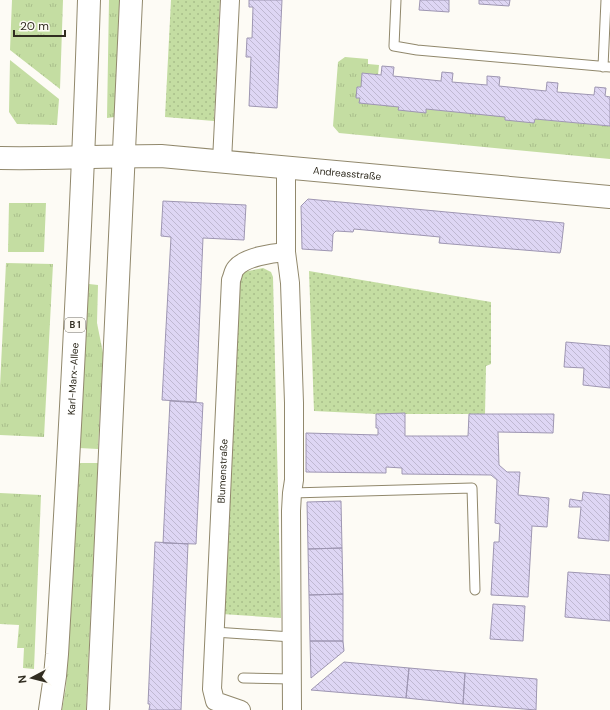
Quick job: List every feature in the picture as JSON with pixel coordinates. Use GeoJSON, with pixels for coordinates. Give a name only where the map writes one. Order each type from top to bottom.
{"type":"FeatureCollection","features":[{"type":"Feature","properties":{"kind":"main road","name":"Karl-Marx-Allee"},"geometry":{"type":"LineString","coordinates":[[50,710],[56,676],[83,157],[89,0]]}},
{"type":"Feature","properties":{"kind":"main road"},"geometry":{"type":"LineString","coordinates":[[98,710],[131,0]]}},
{"type":"Feature","properties":{"kind":"main road","name":"Andreasstraße"},"geometry":{"type":"LineString","coordinates":[[0,158],[161,156],[610,198]]}},
{"type":"Feature","properties":{"kind":"street"},"geometry":{"type":"LineString","coordinates":[[222,161],[230,0]]}},
{"type":"Feature","properties":{"kind":"street"},"geometry":{"type":"LineString","coordinates":[[286,167],[286,252],[291,303],[294,480],[292,493],[291,710],[296,710]]}},
{"type":"Feature","properties":{"kind":"street","name":"Blumenstraße"},"geometry":{"type":"LineString","coordinates":[[241,710],[215,701],[212,688],[232,280],[234,269],[241,264],[268,254],[286,252]]}},
{"type":"Feature","properties":{"kind":"lane"},"geometry":{"type":"LineString","coordinates":[[396,0],[394,46],[417,50],[607,67],[606,0]]}},
{"type":"Feature","properties":{"kind":"lane"},"geometry":{"type":"LineString","coordinates":[[292,493],[472,488],[475,590]]}},
{"type":"Feature","properties":{"kind":"lane"},"geometry":{"type":"LineString","coordinates":[[214,632],[292,637]]}},
{"type":"Feature","properties":{"kind":"lane"},"geometry":{"type":"LineString","coordinates":[[243,678],[292,679]]}},
{"type":"Feature","properties":{"kind":"green space"},"geometry":{"type":"Polygon","coordinates":[[[12,0],[63,0],[60,89],[10,50],[12,0]]]}},
{"type":"Feature","properties":{"kind":"green space"},"geometry":{"type":"Polygon","coordinates":[[[109,0],[120,0],[115,117],[107,118],[109,0]]]}},
{"type":"Feature","properties":{"kind":"green space"},"geometry":{"type":"Polygon","coordinates":[[[171,0],[220,0],[214,121],[165,117],[171,0]]]}},
{"type":"Feature","properties":{"kind":"green space"},"geometry":{"type":"Polygon","coordinates":[[[345,57],[368,59],[368,64],[379,65],[378,75],[362,73],[360,103],[610,126],[610,159],[339,133],[333,126],[338,62],[345,57]]]}},
{"type":"Feature","properties":{"kind":"green space"},"geometry":{"type":"Polygon","coordinates":[[[10,60],[59,99],[57,125],[17,124],[9,112],[10,60]]]}},
{"type":"Feature","properties":{"kind":"green space"},"geometry":{"type":"Polygon","coordinates":[[[9,203],[46,203],[44,252],[8,252],[9,203]]]}},
{"type":"Feature","properties":{"kind":"green space"},"geometry":{"type":"Polygon","coordinates":[[[6,263],[53,264],[44,437],[0,435],[0,386],[6,263]]]}},
{"type":"Feature","properties":{"kind":"green space"},"geometry":{"type":"Polygon","coordinates":[[[263,268],[271,272],[273,277],[281,618],[222,614],[237,281],[243,272],[263,268]]]}},
{"type":"Feature","properties":{"kind":"green space"},"geometry":{"type":"Polygon","coordinates":[[[309,271],[491,302],[491,364],[486,366],[485,414],[376,414],[314,411],[309,271]]]}},
{"type":"Feature","properties":{"kind":"green space"},"geometry":{"type":"Polygon","coordinates":[[[89,284],[98,285],[97,323],[103,353],[98,449],[79,448],[89,284]]]}},
{"type":"Feature","properties":{"kind":"green space"},"geometry":{"type":"Polygon","coordinates":[[[78,463],[98,463],[86,710],[62,710],[66,686],[78,463]]]}},
{"type":"Feature","properties":{"kind":"green space"},"geometry":{"type":"Polygon","coordinates":[[[0,493],[41,495],[34,669],[23,668],[24,648],[17,648],[19,625],[0,624],[0,493]]]}},
{"type":"Feature","properties":{"kind":"building"},"geometry":{"type":"Polygon","coordinates":[[[249,0],[282,0],[277,108],[249,106],[251,57],[246,57],[247,38],[252,38],[253,7],[249,7],[249,0]]]}},
{"type":"Feature","properties":{"kind":"building"},"geometry":{"type":"Polygon","coordinates":[[[420,0],[449,0],[449,12],[419,10],[420,0]]]}},
{"type":"Feature","properties":{"kind":"building"},"geometry":{"type":"Polygon","coordinates":[[[479,0],[510,0],[509,6],[479,4],[479,0]]]}},
{"type":"Feature","properties":{"kind":"building"},"geometry":{"type":"Polygon","coordinates":[[[382,66],[394,67],[393,76],[441,81],[442,72],[453,73],[452,82],[487,85],[487,76],[500,77],[499,86],[546,91],[547,82],[558,83],[557,92],[594,95],[595,87],[606,88],[605,96],[610,97],[610,126],[535,119],[534,123],[505,120],[505,117],[426,109],[426,113],[398,110],[399,107],[359,103],[360,98],[356,98],[357,87],[361,87],[362,73],[381,75],[382,66]]]}},
{"type":"Feature","properties":{"kind":"building"},"geometry":{"type":"Polygon","coordinates":[[[308,199],[564,223],[561,249],[560,253],[439,243],[440,237],[354,229],[353,232],[336,231],[333,234],[332,251],[302,249],[301,206],[308,199]]]}},
{"type":"Feature","properties":{"kind":"building"},"geometry":{"type":"Polygon","coordinates":[[[163,201],[246,205],[244,240],[203,238],[196,402],[162,400],[171,237],[161,236],[163,201]]]}},
{"type":"Feature","properties":{"kind":"building"},"geometry":{"type":"Polygon","coordinates":[[[566,342],[610,346],[610,388],[583,385],[584,368],[564,367],[566,342]]]}},
{"type":"Feature","properties":{"kind":"building"},"geometry":{"type":"Polygon","coordinates":[[[170,401],[203,403],[196,544],[163,543],[170,401]]]}},
{"type":"Feature","properties":{"kind":"building"},"geometry":{"type":"Polygon","coordinates":[[[405,413],[405,436],[468,436],[469,414],[554,414],[553,433],[498,432],[499,465],[507,472],[520,472],[518,495],[549,498],[547,527],[532,526],[528,597],[491,595],[494,542],[499,542],[500,524],[495,523],[497,480],[491,475],[402,474],[402,468],[386,467],[386,473],[306,472],[306,433],[378,435],[378,428],[376,428],[376,414],[405,413]]]}},
{"type":"Feature","properties":{"kind":"building"},"geometry":{"type":"Polygon","coordinates":[[[583,492],[610,495],[609,541],[578,538],[581,507],[569,507],[570,499],[582,501],[583,492]]]}},
{"type":"Feature","properties":{"kind":"building"},"geometry":{"type":"Polygon","coordinates":[[[341,501],[342,548],[308,549],[307,502],[341,501]]]}},
{"type":"Feature","properties":{"kind":"building"},"geometry":{"type":"Polygon","coordinates":[[[155,542],[188,544],[181,710],[149,710],[150,704],[148,704],[155,542]]]}},
{"type":"Feature","properties":{"kind":"building"},"geometry":{"type":"Polygon","coordinates":[[[342,548],[343,594],[309,595],[308,549],[342,548]]]}},
{"type":"Feature","properties":{"kind":"building"},"geometry":{"type":"Polygon","coordinates":[[[568,572],[610,575],[610,621],[565,617],[568,572]]]}},
{"type":"Feature","properties":{"kind":"building"},"geometry":{"type":"Polygon","coordinates":[[[343,594],[343,641],[310,641],[309,595],[343,594]]]}},
{"type":"Feature","properties":{"kind":"building"},"geometry":{"type":"Polygon","coordinates":[[[493,604],[525,606],[523,641],[490,639],[493,604]]]}},
{"type":"Feature","properties":{"kind":"building"},"geometry":{"type":"Polygon","coordinates":[[[310,641],[343,641],[344,651],[311,678],[310,641]]]}},
{"type":"Feature","properties":{"kind":"building"},"geometry":{"type":"Polygon","coordinates":[[[344,662],[409,668],[406,698],[311,690],[344,662]]]}},
{"type":"Feature","properties":{"kind":"building"},"geometry":{"type":"Polygon","coordinates":[[[409,668],[465,673],[463,704],[406,698],[409,668]]]}},
{"type":"Feature","properties":{"kind":"building"},"geometry":{"type":"Polygon","coordinates":[[[465,673],[537,679],[536,710],[463,704],[465,673]]]}}]}
